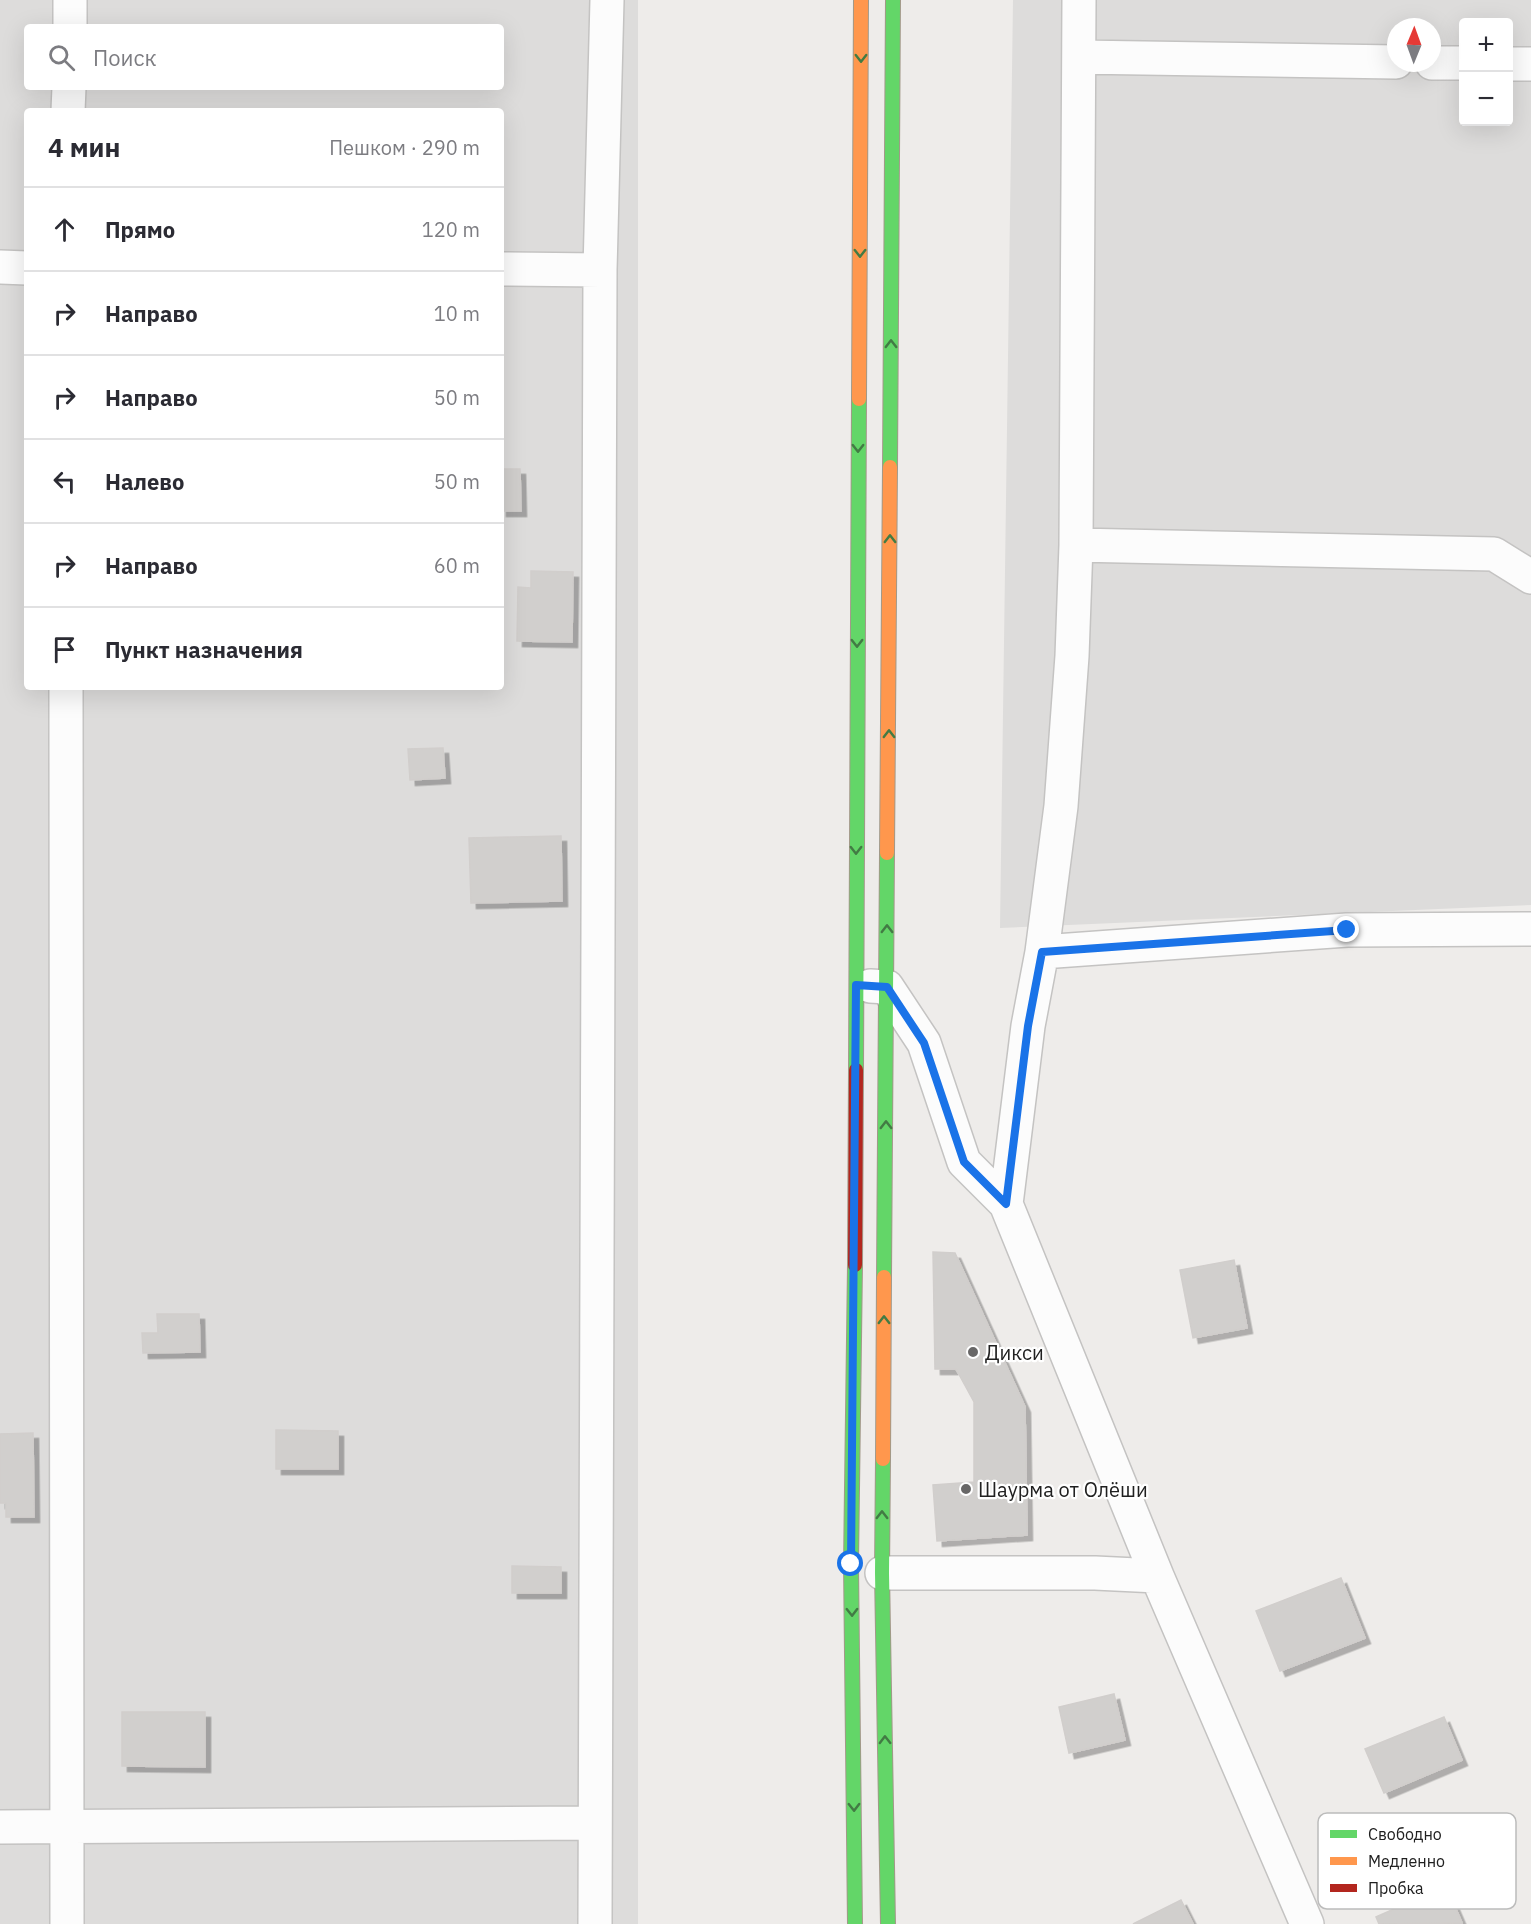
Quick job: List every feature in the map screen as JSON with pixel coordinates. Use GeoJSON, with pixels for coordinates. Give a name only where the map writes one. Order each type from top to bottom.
{"type":"FeatureCollection","features":[{"type":"Feature","properties":{"kind":"main road"},"geometry":{"type":"LineString","coordinates":[[861,0],[871,986],[888,1924]]}},
{"type":"Feature","properties":{"kind":"main road"},"geometry":{"type":"LineString","coordinates":[[855,1924],[851,1564],[871,986],[893,0]]}},
{"type":"Feature","properties":{"kind":"street"},"geometry":{"type":"LineString","coordinates":[[70,0],[70,24]]}},
{"type":"Feature","properties":{"kind":"street"},"geometry":{"type":"LineString","coordinates":[[595,1924],[600,270],[607,0]]}},
{"type":"Feature","properties":{"kind":"street"},"geometry":{"type":"LineString","coordinates":[[1006,1204],[1028,1026],[1042,952],[1061,806],[1072,656],[1077,545],[1078,0]]}},
{"type":"Feature","properties":{"kind":"street"},"geometry":{"type":"LineString","coordinates":[[1079,57],[1387,62]]}},
{"type":"Feature","properties":{"kind":"street"},"geometry":{"type":"LineString","coordinates":[[1441,63],[1459,63]]}},
{"type":"Feature","properties":{"kind":"street"},"geometry":{"type":"LineString","coordinates":[[1513,64],[1531,64]]}},
{"type":"Feature","properties":{"kind":"street"},"geometry":{"type":"LineString","coordinates":[[68,108],[69,90]]}},
{"type":"Feature","properties":{"kind":"street"},"geometry":{"type":"LineString","coordinates":[[0,267],[24,267]]}},
{"type":"Feature","properties":{"kind":"street"},"geometry":{"type":"LineString","coordinates":[[504,269],[600,270]]}},
{"type":"Feature","properties":{"kind":"street"},"geometry":{"type":"LineString","coordinates":[[1077,545],[1494,554],[1531,577]]}},
{"type":"Feature","properties":{"kind":"street"},"geometry":{"type":"LineString","coordinates":[[66,690],[67,1924]]}},
{"type":"Feature","properties":{"kind":"street"},"geometry":{"type":"LineString","coordinates":[[1042,952],[1347,930],[1531,929]]}},
{"type":"Feature","properties":{"kind":"street"},"geometry":{"type":"LineString","coordinates":[[871,986],[924,1043],[964,1162],[1006,1204],[1157,1576],[1307,1924]]}},
{"type":"Feature","properties":{"kind":"street"},"geometry":{"type":"LineString","coordinates":[[882,1573],[1095,1573],[1157,1576]]}},
{"type":"Feature","properties":{"kind":"street"},"geometry":{"type":"LineString","coordinates":[[0,1827],[595,1823]]}},
{"type":"Feature","properties":{"kind":"shaded area"},"geometry":{"type":"Polygon","coordinates":[[[0,0],[638,0],[638,1924],[0,1924],[0,0]]]}},
{"type":"Feature","properties":{"kind":"shaded area"},"geometry":{"type":"Polygon","coordinates":[[[1013,0],[1531,0],[1531,905],[1000,928],[1013,0]]]}},
{"type":"Feature","properties":{"kind":"building"},"geometry":{"type":"Polygon","coordinates":[[[504,469],[520,469],[521,511],[504,511],[504,469]]]}},
{"type":"Feature","properties":{"kind":"building"},"geometry":{"type":"Polygon","coordinates":[[[531,571],[573,572],[572,642],[517,641],[518,587],[531,588],[531,571]]]}},
{"type":"Feature","properties":{"kind":"building"},"geometry":{"type":"Polygon","coordinates":[[[443,748],[445,778],[410,780],[408,749],[443,748]]]}},
{"type":"Feature","properties":{"kind":"building"},"geometry":{"type":"Polygon","coordinates":[[[561,836],[562,901],[471,903],[469,838],[561,836]]]}},
{"type":"Feature","properties":{"kind":"building"},"geometry":{"type":"Polygon","coordinates":[[[933,1252],[955,1253],[1025,1407],[1027,1535],[937,1541],[933,1485],[974,1482],[974,1402],[956,1369],[935,1369],[933,1252]]]}},
{"type":"Feature","properties":{"kind":"building"},"geometry":{"type":"Polygon","coordinates":[[[1234,1260],[1247,1328],[1193,1338],[1180,1270],[1234,1260]]]}},
{"type":"Feature","properties":{"kind":"building"},"geometry":{"type":"Polygon","coordinates":[[[157,1314],[199,1314],[200,1352],[143,1353],[142,1333],[158,1333],[157,1314]]]}},
{"type":"Feature","properties":{"kind":"building"},"geometry":{"type":"Polygon","coordinates":[[[276,1430],[338,1431],[338,1469],[276,1469],[276,1430]]]}},
{"type":"Feature","properties":{"kind":"building"},"geometry":{"type":"Polygon","coordinates":[[[33,1433],[34,1517],[6,1517],[6,1503],[0,1503],[0,1434],[33,1433]]]}},
{"type":"Feature","properties":{"kind":"building"},"geometry":{"type":"Polygon","coordinates":[[[512,1566],[561,1567],[561,1593],[512,1593],[512,1566]]]}},
{"type":"Feature","properties":{"kind":"building"},"geometry":{"type":"Polygon","coordinates":[[[1341,1578],[1365,1638],[1280,1671],[1256,1611],[1341,1578]]]}},
{"type":"Feature","properties":{"kind":"building"},"geometry":{"type":"Polygon","coordinates":[[[1114,1694],[1125,1740],[1069,1753],[1059,1707],[1114,1694]]]}},
{"type":"Feature","properties":{"kind":"building"},"geometry":{"type":"Polygon","coordinates":[[[122,1712],[205,1712],[205,1767],[122,1766],[122,1712]]]}},
{"type":"Feature","properties":{"kind":"building"},"geometry":{"type":"Polygon","coordinates":[[[1444,1717],[1462,1760],[1384,1793],[1365,1749],[1444,1717]]]}},
{"type":"Feature","properties":{"kind":"building"},"geometry":{"type":"Polygon","coordinates":[[[1181,1900],[1193,1924],[1133,1924],[1181,1900]]]}},
{"type":"Feature","properties":{"kind":"building"},"geometry":{"type":"Polygon","coordinates":[[[1394,1909],[1456,1909],[1462,1923],[1379,1924],[1376,1917],[1394,1909]]]}},
{"type":"Feature","properties":{"kind":"traffic: fast"},"geometry":{"type":"LineString","coordinates":[[890,467],[893,0]]}},
{"type":"Feature","properties":{"kind":"traffic: fast"},"geometry":{"type":"LineString","coordinates":[[856,1070],[859,399]]}},
{"type":"Feature","properties":{"kind":"traffic: fast"},"geometry":{"type":"LineString","coordinates":[[884,1277],[887,853]]}},
{"type":"Feature","properties":{"kind":"traffic: fast"},"geometry":{"type":"LineString","coordinates":[[855,1265],[851,1564],[855,1924]]}},
{"type":"Feature","properties":{"kind":"traffic: fast"},"geometry":{"type":"LineString","coordinates":[[883,1459],[882,1573],[888,1924]]}},
{"type":"Feature","properties":{"kind":"traffic: slow"},"geometry":{"type":"LineString","coordinates":[[859,399],[861,0]]}},
{"type":"Feature","properties":{"kind":"traffic: slow"},"geometry":{"type":"LineString","coordinates":[[887,853],[890,467]]}},
{"type":"Feature","properties":{"kind":"traffic: slow"},"geometry":{"type":"LineString","coordinates":[[883,1459],[884,1277]]}},
{"type":"Feature","properties":{"kind":"traffic: jam"},"geometry":{"type":"LineString","coordinates":[[855,1265],[856,1070]]}},
{"type":"Feature","properties":{"kind":"place","name":"Дикси"},"geometry":{"type":"Point","coordinates":[973,1352]}},
{"type":"Feature","properties":{"kind":"place","name":"Шаурма от Олёши"},"geometry":{"type":"Point","coordinates":[966,1489]}},
{"type":"Feature","properties":{"kind":"route"},"geometry":{"type":"LineString","coordinates":[[851,1564],[856,985],[887,987],[924,1043],[964,1162],[1006,1204],[1028,1026],[1042,952],[1347,930]]}}]}
